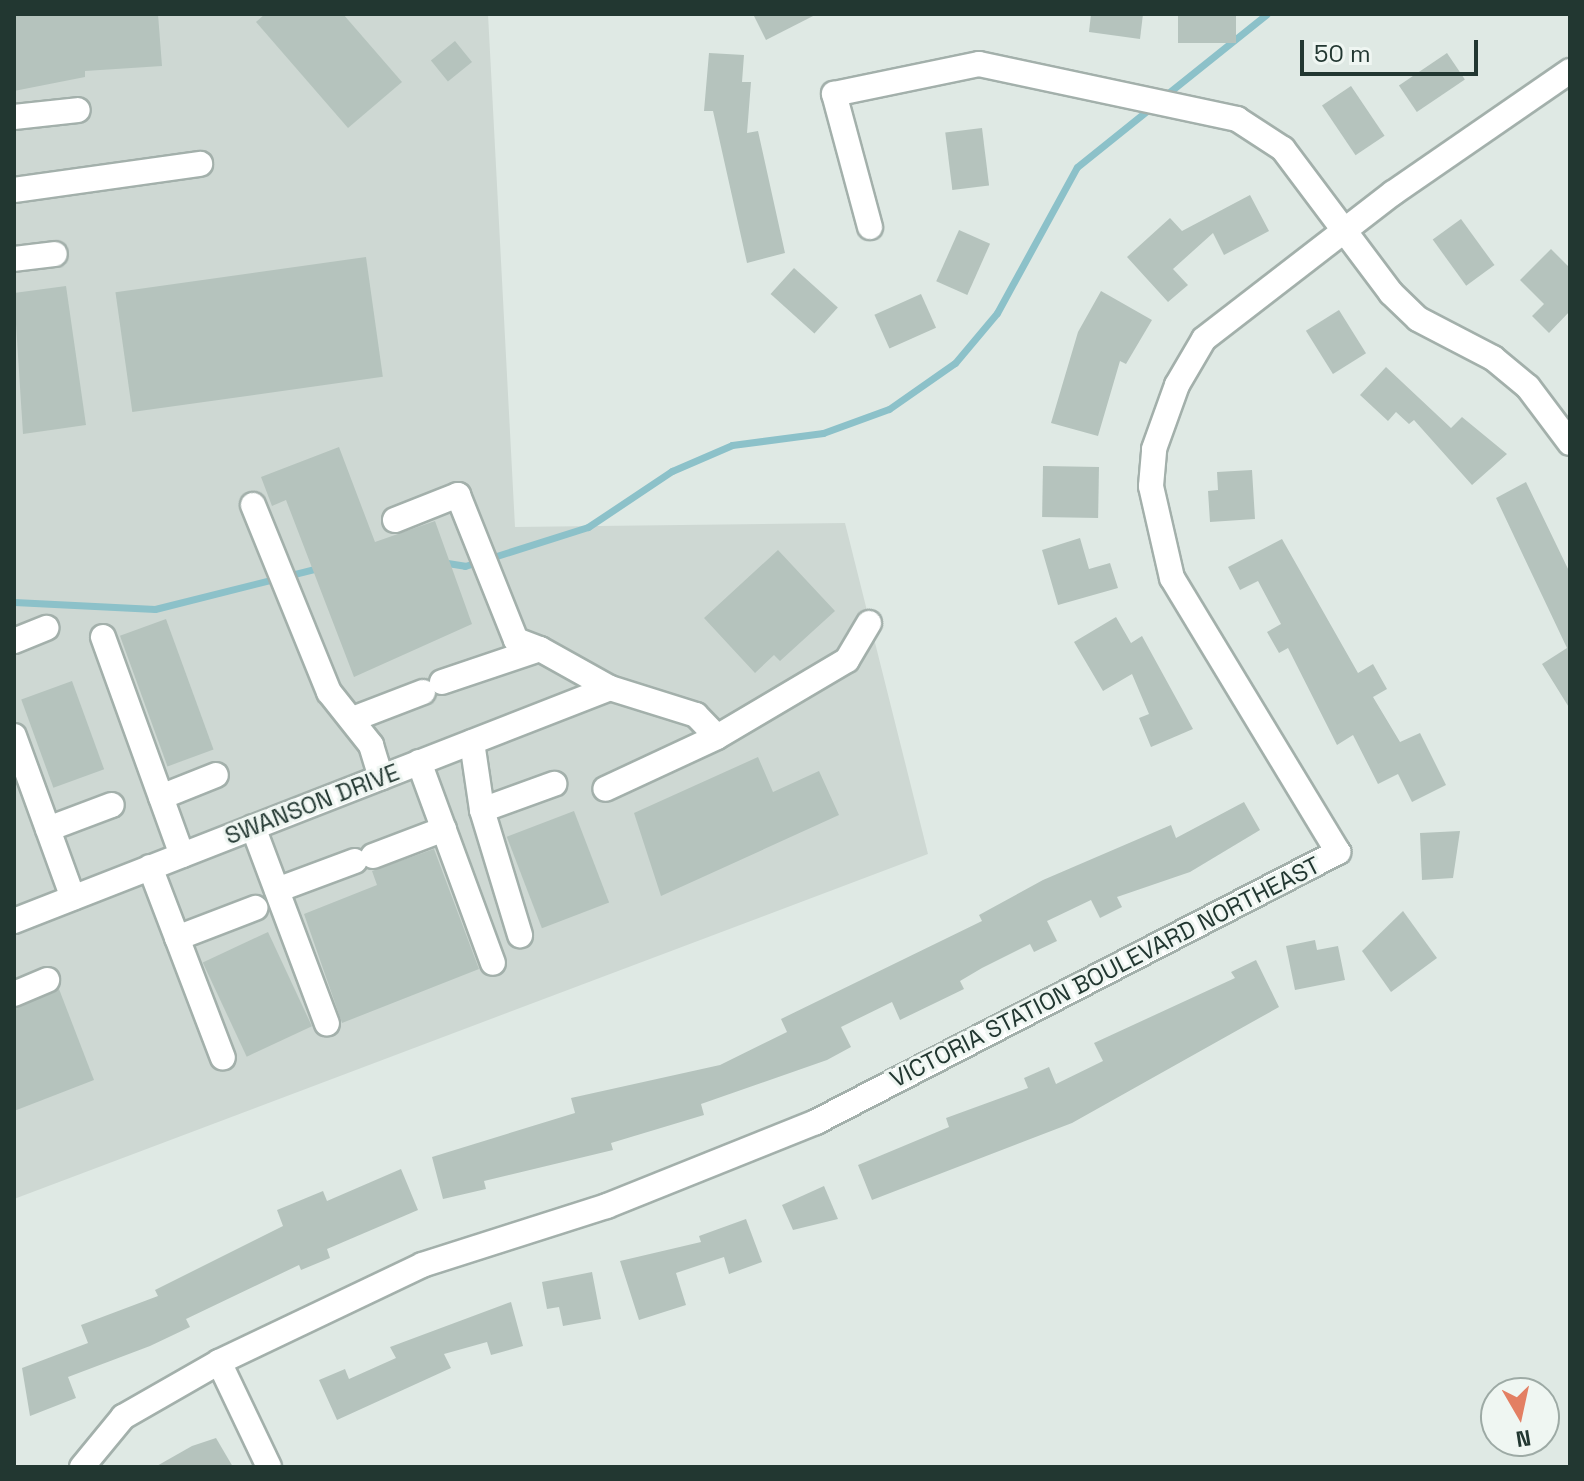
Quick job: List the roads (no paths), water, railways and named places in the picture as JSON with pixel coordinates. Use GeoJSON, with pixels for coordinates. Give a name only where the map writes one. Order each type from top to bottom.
{"type":"FeatureCollection","features":[{"type":"Feature","properties":{"kind":"street"},"geometry":{"type":"LineString","coordinates":[[870,227],[834,94],[979,64],[1237,119],[1283,149],[1418,319],[1493,358],[1528,387],[1570,443]]}},
{"type":"Feature","properties":{"kind":"street","name":"VICTORIA STATION BOULEVARD NORTHEAST"},"geometry":{"type":"LineString","coordinates":[[82,1467],[123,1417],[219,1362],[422,1265],[607,1206],[816,1122],[1338,852],[1172,578],[1151,486],[1154,449],[1177,385],[1204,339],[1346,229],[1570,71]]}},
{"type":"Feature","properties":{"kind":"street"},"geometry":{"type":"LineString","coordinates":[[14,117],[78,110]]}},
{"type":"Feature","properties":{"kind":"street"},"geometry":{"type":"LineString","coordinates":[[14,190],[200,164]]}},
{"type":"Feature","properties":{"kind":"street"},"geometry":{"type":"LineString","coordinates":[[14,259],[55,254]]}},
{"type":"Feature","properties":{"kind":"street"},"geometry":{"type":"LineString","coordinates":[[395,520],[458,495],[516,640],[540,649],[610,688],[696,715],[717,737]]}},
{"type":"Feature","properties":{"kind":"street"},"geometry":{"type":"LineString","coordinates":[[253,505],[329,692],[353,719],[381,778]]}},
{"type":"Feature","properties":{"kind":"street"},"geometry":{"type":"LineString","coordinates":[[605,789],[717,737],[847,660],[869,623]]}},
{"type":"Feature","properties":{"kind":"street"},"geometry":{"type":"LineString","coordinates":[[14,641],[46,628]]}},
{"type":"Feature","properties":{"kind":"street"},"geometry":{"type":"LineString","coordinates":[[103,637],[182,855]]}},
{"type":"Feature","properties":{"kind":"street"},"geometry":{"type":"LineString","coordinates":[[353,719],[540,649]]}},
{"type":"Feature","properties":{"kind":"street","name":"SWANSON DRIVE"},"geometry":{"type":"LineString","coordinates":[[14,921],[610,688]]}},
{"type":"Feature","properties":{"kind":"street"},"geometry":{"type":"LineString","coordinates":[[14,736],[73,898]]}},
{"type":"Feature","properties":{"kind":"street"},"geometry":{"type":"LineString","coordinates":[[472,742],[482,810],[520,935]]}},
{"type":"Feature","properties":{"kind":"street"},"geometry":{"type":"LineString","coordinates":[[419,762],[493,963]]}},
{"type":"Feature","properties":{"kind":"street"},"geometry":{"type":"LineString","coordinates":[[161,797],[216,775]]}},
{"type":"Feature","properties":{"kind":"street"},"geometry":{"type":"LineString","coordinates":[[482,810],[554,784]]}},
{"type":"Feature","properties":{"kind":"street"},"geometry":{"type":"LineString","coordinates":[[48,829],[112,805]]}},
{"type":"Feature","properties":{"kind":"street"},"geometry":{"type":"LineString","coordinates":[[253,827],[327,1024]]}},
{"type":"Feature","properties":{"kind":"street"},"geometry":{"type":"LineString","coordinates":[[277,890],[444,829]]}},
{"type":"Feature","properties":{"kind":"street"},"geometry":{"type":"LineString","coordinates":[[150,867],[223,1058]]}},
{"type":"Feature","properties":{"kind":"street"},"geometry":{"type":"LineString","coordinates":[[177,938],[255,908]]}},
{"type":"Feature","properties":{"kind":"street"},"geometry":{"type":"LineString","coordinates":[[14,994],[47,980]]}},
{"type":"Feature","properties":{"kind":"street"},"geometry":{"type":"LineString","coordinates":[[219,1362],[269,1467]]}},
{"type":"Feature","properties":{"kind":"waterway"},"geometry":{"type":"LineString","coordinates":[[1162,98],[1267,14]]}},
{"type":"Feature","properties":{"kind":"waterway"},"geometry":{"type":"LineString","coordinates":[[441,562],[465,566],[588,527],[672,471],[732,445],[823,433],[889,409],[955,363],[997,313],[1077,167],[1153,106]]}},
{"type":"Feature","properties":{"kind":"waterway"},"geometry":{"type":"LineString","coordinates":[[14,602],[155,609],[318,568]]}}]}
